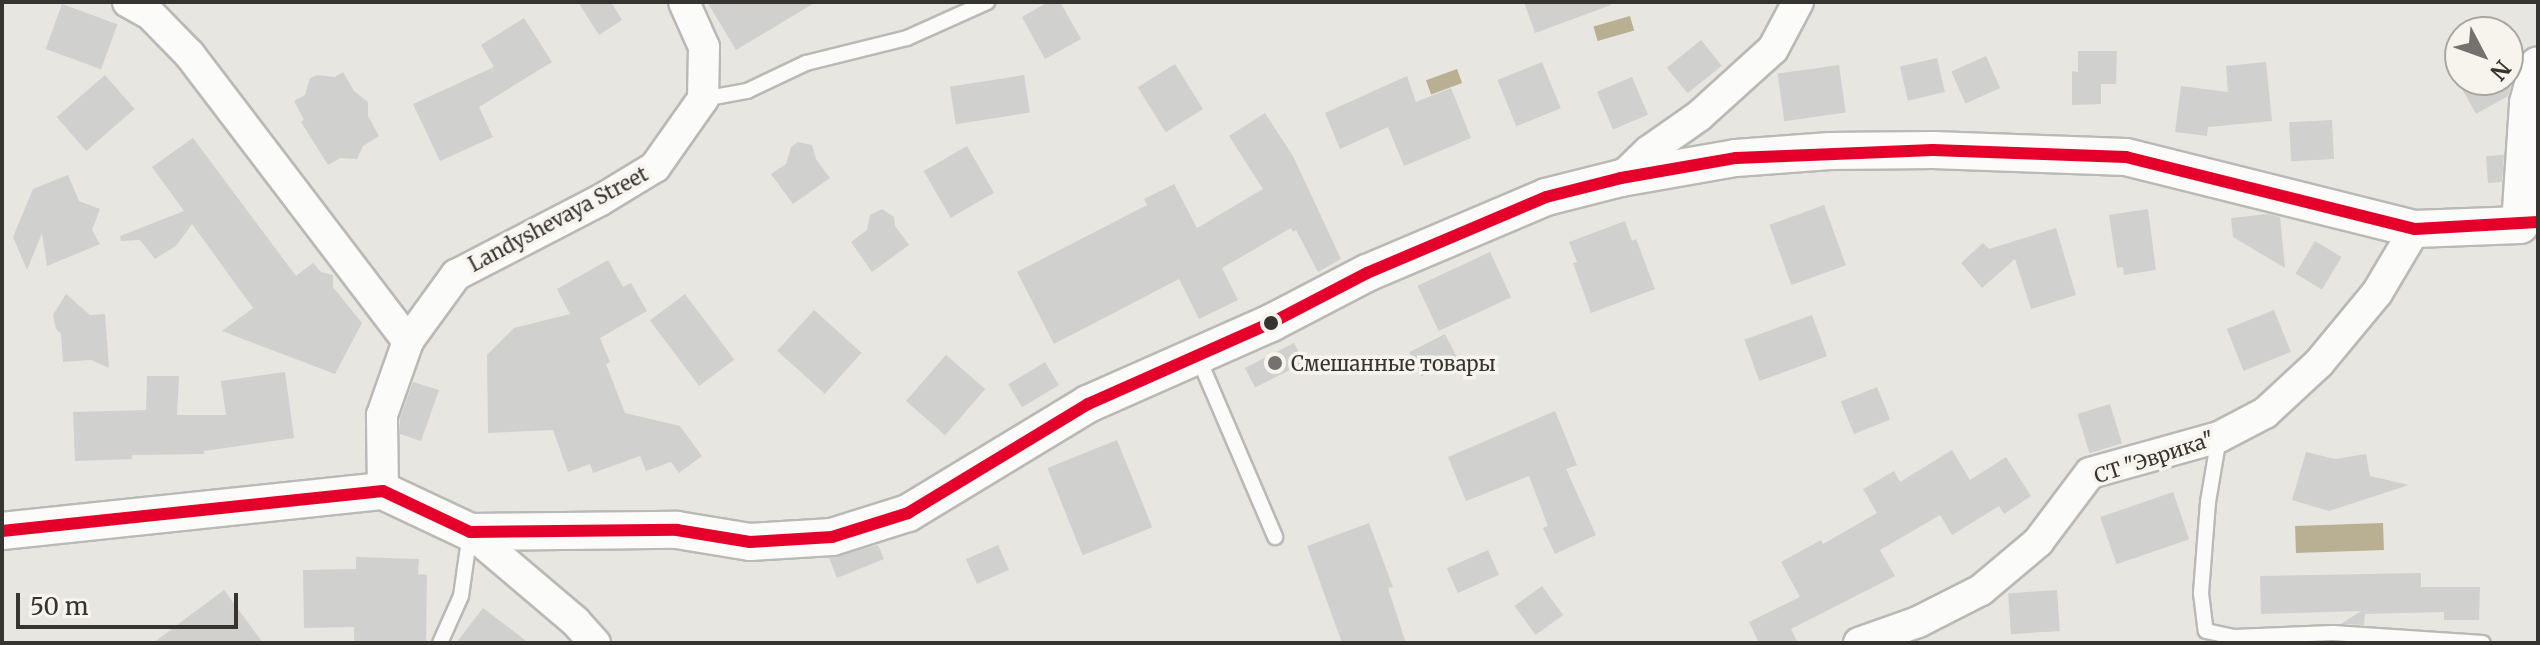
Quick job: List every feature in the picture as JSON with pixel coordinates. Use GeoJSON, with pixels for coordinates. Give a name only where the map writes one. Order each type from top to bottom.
{"type":"FeatureCollection","features":[{"type":"Feature","properties":{"kind":"street"},"geometry":{"type":"LineString","coordinates":[[128,2],[150,14],[190,55],[408,341]]}},
{"type":"Feature","properties":{"kind":"street"},"geometry":{"type":"LineString","coordinates":[[684,2],[704,47],[703,99]]}},
{"type":"Feature","properties":{"kind":"street"},"geometry":{"type":"LineString","coordinates":[[1621,178],[1649,151],[1699,116],[1773,49],[1798,2]]}},
{"type":"Feature","properties":{"kind":"street"},"geometry":{"type":"LineString","coordinates":[[470,532],[677,530],[750,542],[832,537],[908,513],[1088,404],[1196,353],[1271,323],[1367,273],[1546,197],[1621,178],[1736,158],[1830,151],[1933,150],[2126,157],[2415,229],[2529,224],[2528,103],[2538,65]]}},
{"type":"Feature","properties":{"kind":"street","name":"Landyshevaya Street"},"geometry":{"type":"LineString","coordinates":[[383,491],[382,415],[408,341],[456,275],[599,201],[655,167],[703,99]]}},
{"type":"Feature","properties":{"kind":"street","name":"СТ \"Эврика\""},"geometry":{"type":"LineString","coordinates":[[1859,643],[1918,622],[1981,590],[2038,542],[2090,473],[2219,437],[2265,413],[2319,363],[2377,293],[2415,229]]}},
{"type":"Feature","properties":{"kind":"street"},"geometry":{"type":"LineString","coordinates":[[2,531],[383,491],[470,532],[575,621],[595,643]]}},
{"type":"Feature","properties":{"kind":"lane"},"geometry":{"type":"LineString","coordinates":[[703,99],[747,91],[806,63],[907,38],[987,2]]}},
{"type":"Feature","properties":{"kind":"lane"},"geometry":{"type":"LineString","coordinates":[[1196,353],[1275,537]]}},
{"type":"Feature","properties":{"kind":"lane"},"geometry":{"type":"LineString","coordinates":[[2219,437],[2208,502],[2201,593],[2207,637],[2333,633],[2483,643]]}},
{"type":"Feature","properties":{"kind":"lane"},"geometry":{"type":"LineString","coordinates":[[440,643],[461,596],[470,532]]}},
{"type":"Feature","properties":{"kind":"shaded area"},"geometry":{"type":"Polygon","coordinates":[[[1630,16],[1634,30],[1598,41],[1593,26],[1630,16]]]}},
{"type":"Feature","properties":{"kind":"shaded area"},"geometry":{"type":"Polygon","coordinates":[[[1457,69],[1462,83],[1431,94],[1426,80],[1457,69]]]}},
{"type":"Feature","properties":{"kind":"shaded area"},"geometry":{"type":"Polygon","coordinates":[[[2383,523],[2384,550],[2296,553],[2295,526],[2383,523]]]}},
{"type":"Feature","properties":{"kind":"building"},"geometry":{"type":"Polygon","coordinates":[[[578,2],[611,2],[622,20],[599,35],[578,2]]]}},
{"type":"Feature","properties":{"kind":"building"},"geometry":{"type":"Polygon","coordinates":[[[707,2],[816,2],[736,50],[707,2]]]}},
{"type":"Feature","properties":{"kind":"building"},"geometry":{"type":"Polygon","coordinates":[[[1048,2],[1060,2],[1081,39],[1045,59],[1022,17],[1048,2]]]}},
{"type":"Feature","properties":{"kind":"building"},"geometry":{"type":"Polygon","coordinates":[[[1524,2],[1611,2],[1611,5],[1535,33],[1524,2]]]}},
{"type":"Feature","properties":{"kind":"building"},"geometry":{"type":"Polygon","coordinates":[[[62,4],[117,24],[101,69],[46,49],[62,4]]]}},
{"type":"Feature","properties":{"kind":"building"},"geometry":{"type":"Polygon","coordinates":[[[524,18],[552,62],[479,107],[493,137],[440,161],[413,104],[494,67],[481,45],[524,18]]]}},
{"type":"Feature","properties":{"kind":"building"},"geometry":{"type":"Polygon","coordinates":[[[1701,40],[1722,66],[1688,93],[1667,68],[1701,40]]]}},
{"type":"Feature","properties":{"kind":"building"},"geometry":{"type":"Polygon","coordinates":[[[2078,51],[2117,51],[2116,84],[2101,84],[2101,104],[2072,105],[2072,71],[2078,72],[2078,51]]]}},
{"type":"Feature","properties":{"kind":"building"},"geometry":{"type":"Polygon","coordinates":[[[1986,56],[2000,88],[1966,103],[1951,71],[1986,56]]]}},
{"type":"Feature","properties":{"kind":"building"},"geometry":{"type":"Polygon","coordinates":[[[1937,58],[1945,92],[1908,101],[1900,67],[1937,58]]]}},
{"type":"Feature","properties":{"kind":"building"},"geometry":{"type":"Polygon","coordinates":[[[1542,62],[1561,108],[1516,126],[1497,80],[1542,62]]]}},
{"type":"Feature","properties":{"kind":"building"},"geometry":{"type":"Polygon","coordinates":[[[2266,62],[2272,121],[2208,127],[2207,136],[2175,132],[2181,86],[2228,92],[2226,66],[2266,62]]]}},
{"type":"Feature","properties":{"kind":"building"},"geometry":{"type":"Polygon","coordinates":[[[1175,64],[1203,109],[1166,132],[1138,87],[1175,64]]]}},
{"type":"Feature","properties":{"kind":"building"},"geometry":{"type":"Polygon","coordinates":[[[1839,65],[1846,113],[1784,121],[1778,74],[1839,65]]]}},
{"type":"Feature","properties":{"kind":"building"},"geometry":{"type":"Polygon","coordinates":[[[343,72],[354,91],[368,102],[368,116],[379,136],[363,146],[357,159],[340,158],[328,165],[301,122],[304,120],[294,101],[305,95],[310,78],[318,75],[335,77],[343,72]]]}},
{"type":"Feature","properties":{"kind":"building"},"geometry":{"type":"Polygon","coordinates":[[[105,75],[135,109],[86,151],[57,117],[105,75]]]}},
{"type":"Feature","properties":{"kind":"building"},"geometry":{"type":"Polygon","coordinates":[[[1024,75],[1030,113],[956,124],[950,87],[1024,75]]]}},
{"type":"Feature","properties":{"kind":"building"},"geometry":{"type":"Polygon","coordinates":[[[1407,76],[1416,102],[1451,88],[1471,138],[1404,166],[1388,127],[1340,149],[1325,113],[1407,76]]]}},
{"type":"Feature","properties":{"kind":"building"},"geometry":{"type":"Polygon","coordinates":[[[1632,77],[1648,115],[1613,130],[1597,92],[1632,77]]]}},
{"type":"Feature","properties":{"kind":"building"},"geometry":{"type":"Polygon","coordinates":[[[2466,96],[2508,96],[2476,114],[2466,96]]]}},
{"type":"Feature","properties":{"kind":"building"},"geometry":{"type":"Polygon","coordinates":[[[1265,113],[1293,156],[1341,259],[1318,272],[1296,230],[1293,232],[1291,228],[1222,268],[1238,300],[1199,319],[1179,279],[1054,344],[1017,272],[1147,205],[1144,199],[1174,184],[1197,228],[1263,189],[1229,136],[1265,113]]]}},
{"type":"Feature","properties":{"kind":"building"},"geometry":{"type":"Polygon","coordinates":[[[2332,120],[2334,159],[2291,161],[2289,122],[2332,120]]]}},
{"type":"Feature","properties":{"kind":"building"},"geometry":{"type":"Polygon","coordinates":[[[193,138],[296,276],[313,263],[321,272],[333,275],[333,287],[362,323],[335,374],[222,331],[253,308],[192,224],[176,246],[155,259],[140,240],[121,241],[120,236],[184,211],[152,167],[193,138]]]}},
{"type":"Feature","properties":{"kind":"building"},"geometry":{"type":"Polygon","coordinates":[[[798,142],[812,145],[816,159],[830,178],[793,204],[771,174],[786,164],[791,147],[798,142]]]}},
{"type":"Feature","properties":{"kind":"building"},"geometry":{"type":"Polygon","coordinates":[[[967,146],[994,193],[951,218],[924,171],[967,146]]]}},
{"type":"Feature","properties":{"kind":"building"},"geometry":{"type":"Polygon","coordinates":[[[2504,155],[2502,182],[2488,183],[2486,156],[2504,155]]]}},
{"type":"Feature","properties":{"kind":"building"},"geometry":{"type":"Polygon","coordinates":[[[68,175],[79,201],[100,209],[92,230],[100,244],[47,266],[42,233],[27,270],[13,237],[33,189],[68,175]]]}},
{"type":"Feature","properties":{"kind":"building"},"geometry":{"type":"Polygon","coordinates":[[[1824,205],[1846,265],[1791,285],[1769,225],[1824,205]]]}},
{"type":"Feature","properties":{"kind":"building"},"geometry":{"type":"Polygon","coordinates":[[[882,209],[894,217],[895,226],[909,245],[872,272],[851,242],[867,230],[870,215],[882,209]]]}},
{"type":"Feature","properties":{"kind":"building"},"geometry":{"type":"Polygon","coordinates":[[[2148,209],[2156,270],[2124,275],[2123,267],[2117,268],[2109,215],[2148,209]]]}},
{"type":"Feature","properties":{"kind":"building"},"geometry":{"type":"Polygon","coordinates":[[[2268,214],[2280,217],[2285,268],[2233,237],[2231,218],[2268,214]]]}},
{"type":"Feature","properties":{"kind":"building"},"geometry":{"type":"Polygon","coordinates":[[[1625,221],[1632,241],[1636,239],[1655,289],[1591,313],[1569,242],[1625,221]]]}},
{"type":"Feature","properties":{"kind":"building"},"geometry":{"type":"Polygon","coordinates":[[[2056,228],[2076,295],[2031,309],[2015,259],[1982,288],[1961,263],[1983,243],[1989,249],[2056,228]]]}},
{"type":"Feature","properties":{"kind":"building"},"geometry":{"type":"Polygon","coordinates":[[[2315,241],[2342,257],[2322,290],[2295,274],[2315,241]]]}},
{"type":"Feature","properties":{"kind":"building"},"geometry":{"type":"Polygon","coordinates":[[[1490,252],[1511,297],[1439,331],[1417,286],[1490,252]]]}},
{"type":"Feature","properties":{"kind":"building"},"geometry":{"type":"Polygon","coordinates":[[[608,260],[623,287],[631,283],[647,311],[600,338],[610,362],[606,364],[625,413],[680,426],[702,456],[679,473],[671,462],[646,471],[640,456],[593,473],[590,464],[568,472],[553,430],[488,433],[487,355],[514,328],[570,314],[557,289],[608,260]]]}},
{"type":"Feature","properties":{"kind":"building"},"geometry":{"type":"Polygon","coordinates":[[[66,294],[90,315],[105,314],[109,368],[91,360],[63,362],[61,334],[56,329],[53,315],[66,294]]]}},
{"type":"Feature","properties":{"kind":"building"},"geometry":{"type":"Polygon","coordinates":[[[685,294],[734,359],[699,386],[650,320],[685,294]]]}},
{"type":"Feature","properties":{"kind":"building"},"geometry":{"type":"Polygon","coordinates":[[[814,310],[862,353],[825,394],[777,351],[814,310]]]}},
{"type":"Feature","properties":{"kind":"building"},"geometry":{"type":"Polygon","coordinates":[[[2274,310],[2291,352],[2244,371],[2227,329],[2274,310]]]}},
{"type":"Feature","properties":{"kind":"building"},"geometry":{"type":"Polygon","coordinates":[[[1812,315],[1827,356],[1759,381],[1744,340],[1812,315]]]}},
{"type":"Feature","properties":{"kind":"building"},"geometry":{"type":"Polygon","coordinates":[[[1445,334],[1457,358],[1422,376],[1409,352],[1445,334]]]}},
{"type":"Feature","properties":{"kind":"building"},"geometry":{"type":"Polygon","coordinates":[[[1294,343],[1304,363],[1255,388],[1245,368],[1294,343]]]}},
{"type":"Feature","properties":{"kind":"building"},"geometry":{"type":"Polygon","coordinates":[[[946,355],[985,389],[945,435],[906,401],[946,355]]]}},
{"type":"Feature","properties":{"kind":"building"},"geometry":{"type":"Polygon","coordinates":[[[1045,362],[1059,385],[1022,407],[1008,384],[1045,362]]]}},
{"type":"Feature","properties":{"kind":"building"},"geometry":{"type":"Polygon","coordinates":[[[285,372],[294,438],[204,451],[204,454],[132,455],[132,459],[75,461],[73,412],[146,410],[147,376],[179,376],[177,415],[226,415],[221,381],[285,372]]]}},
{"type":"Feature","properties":{"kind":"building"},"geometry":{"type":"Polygon","coordinates":[[[413,382],[439,390],[421,441],[400,434],[400,418],[413,382]]]}},
{"type":"Feature","properties":{"kind":"building"},"geometry":{"type":"Polygon","coordinates":[[[1877,387],[1890,419],[1854,434],[1841,402],[1877,387]]]}},
{"type":"Feature","properties":{"kind":"building"},"geometry":{"type":"Polygon","coordinates":[[[2110,404],[2122,443],[2089,453],[2077,414],[2110,404]]]}},
{"type":"Feature","properties":{"kind":"building"},"geometry":{"type":"Polygon","coordinates":[[[1555,411],[1577,465],[1566,469],[1596,535],[1555,554],[1543,528],[1548,526],[1529,476],[1466,501],[1448,457],[1555,411]]]}},
{"type":"Feature","properties":{"kind":"building"},"geometry":{"type":"Polygon","coordinates":[[[1117,440],[1152,527],[1083,555],[1047,468],[1117,440]]]}},
{"type":"Feature","properties":{"kind":"building"},"geometry":{"type":"Polygon","coordinates":[[[1952,450],[1970,480],[2006,457],[2031,496],[2004,514],[1999,506],[1952,535],[1940,515],[1880,550],[1895,576],[1791,629],[1798,643],[1759,643],[1749,622],[1800,597],[1781,562],[1821,540],[1823,544],[1877,513],[1863,489],[1894,471],[1900,482],[1952,450]]]}},
{"type":"Feature","properties":{"kind":"building"},"geometry":{"type":"Polygon","coordinates":[[[2306,452],[2335,459],[2366,454],[2370,476],[2409,485],[2329,511],[2292,500],[2306,452]]]}},
{"type":"Feature","properties":{"kind":"building"},"geometry":{"type":"Polygon","coordinates":[[[2173,492],[2189,539],[2116,564],[2100,517],[2173,492]]]}},
{"type":"Feature","properties":{"kind":"building"},"geometry":{"type":"Polygon","coordinates":[[[1369,523],[1393,587],[1388,588],[1406,643],[1342,643],[1307,546],[1369,523]]]}},
{"type":"Feature","properties":{"kind":"building"},"geometry":{"type":"Polygon","coordinates":[[[878,545],[884,559],[837,578],[829,558],[878,545]]]}},
{"type":"Feature","properties":{"kind":"building"},"geometry":{"type":"Polygon","coordinates":[[[998,545],[1009,570],[977,584],[966,559],[998,545]]]}},
{"type":"Feature","properties":{"kind":"building"},"geometry":{"type":"Polygon","coordinates":[[[1488,550],[1499,575],[1458,593],[1447,568],[1488,550]]]}},
{"type":"Feature","properties":{"kind":"building"},"geometry":{"type":"Polygon","coordinates":[[[356,557],[419,559],[418,574],[427,575],[426,643],[354,643],[354,627],[304,628],[303,570],[356,569],[356,557]]]}},
{"type":"Feature","properties":{"kind":"building"},"geometry":{"type":"Polygon","coordinates":[[[2421,573],[2421,587],[2480,587],[2479,620],[2444,620],[2444,612],[2365,614],[2364,625],[2341,624],[2361,611],[2261,614],[2260,576],[2421,573]]]}},
{"type":"Feature","properties":{"kind":"building"},"geometry":{"type":"Polygon","coordinates":[[[1542,586],[1563,615],[1536,635],[1514,606],[1542,586]]]}},
{"type":"Feature","properties":{"kind":"building"},"geometry":{"type":"Polygon","coordinates":[[[224,590],[263,643],[153,643],[224,590]]]}},
{"type":"Feature","properties":{"kind":"building"},"geometry":{"type":"Polygon","coordinates":[[[2057,590],[2060,631],[2011,634],[2008,593],[2057,590]]]}},
{"type":"Feature","properties":{"kind":"building"},"geometry":{"type":"Polygon","coordinates":[[[483,608],[529,643],[456,643],[483,608]]]}},
{"type":"Feature","properties":{"kind":"transit line"},"geometry":{"type":"LineString","coordinates":[[2,531],[383,491],[470,532],[677,530],[750,542],[832,537],[908,513],[1088,404],[1271,323],[1367,273],[1546,197],[1621,178],[1736,158],[1933,150],[2126,157],[2415,229],[2538,222]]}},
{"type":"Feature","properties":{"kind":"place","name":"Смешанные товары"},"geometry":{"type":"Point","coordinates":[1275,363]}}]}
